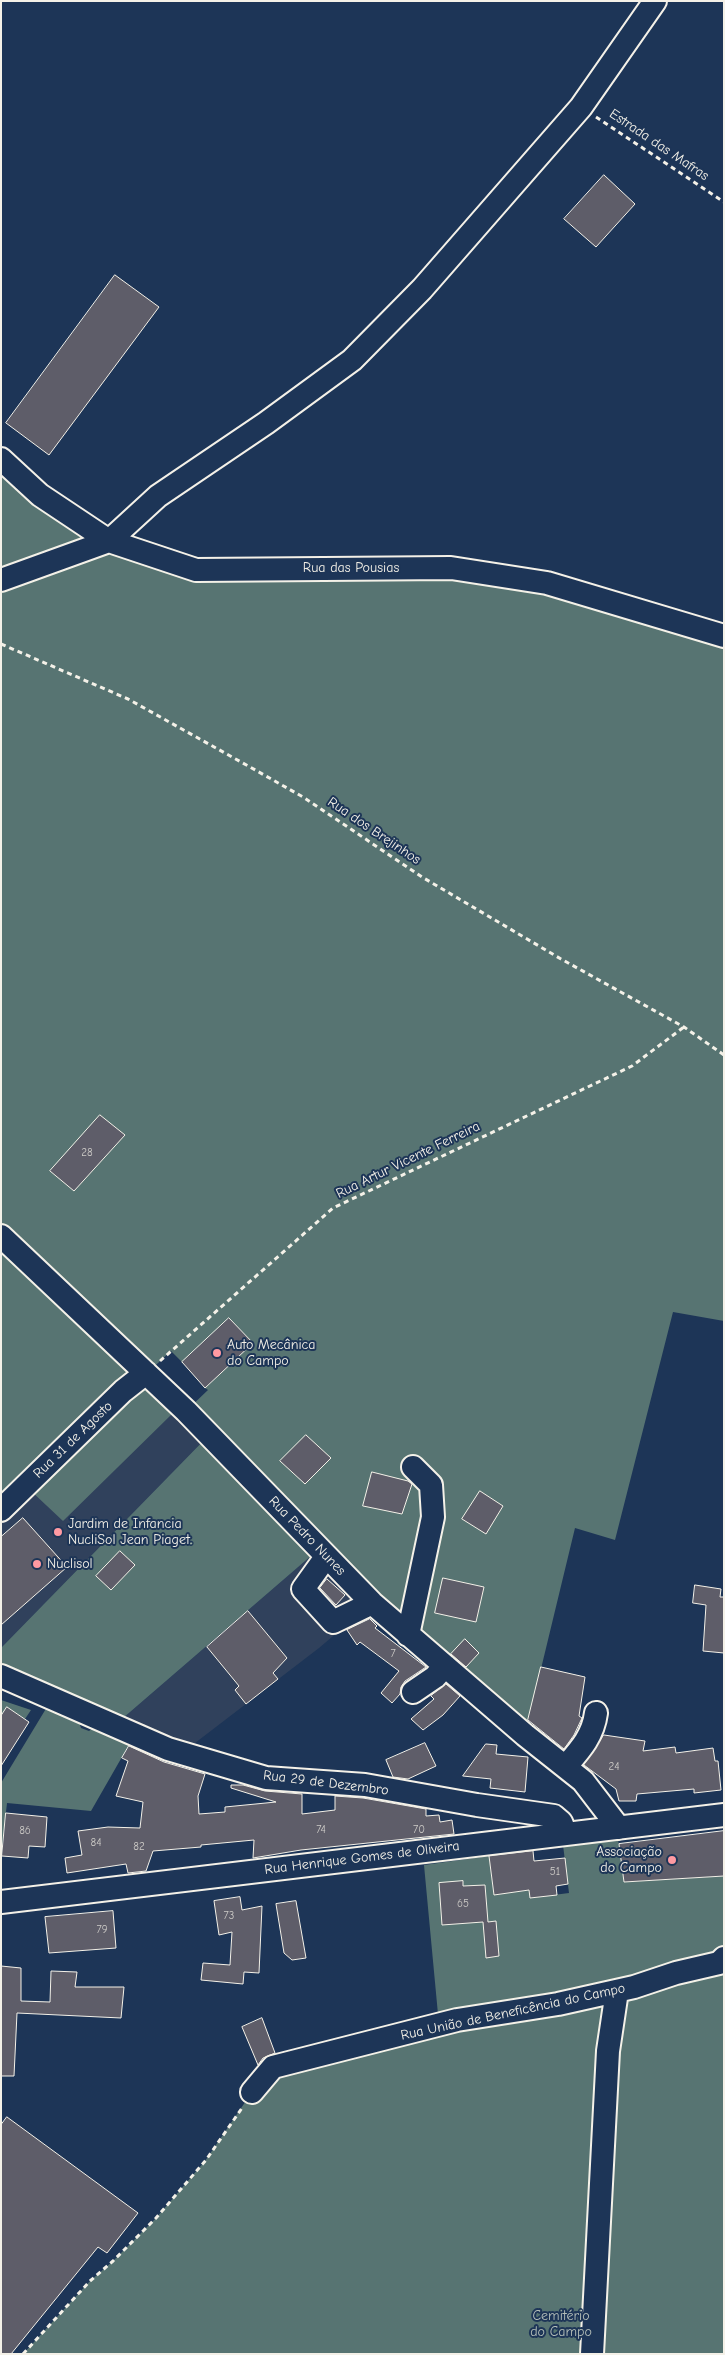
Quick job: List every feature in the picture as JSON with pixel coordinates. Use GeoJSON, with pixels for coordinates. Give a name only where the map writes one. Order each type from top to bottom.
{"type":"FeatureCollection","features":[{"type":"Feature","properties":{"kind":"street"},"geometry":{"type":"LineString","coordinates":[[1,580],[109,541],[158,496],[266,423],[352,360],[422,288],[581,107],[654,1]]}},
{"type":"Feature","properties":{"kind":"street","name":"Rua das Pousias"},"geometry":{"type":"LineString","coordinates":[[1,459],[40,495],[109,541],[196,570],[451,568],[547,583],[724,636]]}},
{"type":"Feature","properties":{"kind":"street","name":"Rua Pedro Nunes"},"geometry":{"type":"LineString","coordinates":[[1,1236],[186,1411],[372,1603],[525,1735],[584,1782],[619,1828]]}},
{"type":"Feature","properties":{"kind":"street","name":"Rua 31 de Agosto"},"geometry":{"type":"LineString","coordinates":[[1,1510],[123,1391],[146,1373]]}},
{"type":"Feature","properties":{"kind":"street"},"geometry":{"type":"LineString","coordinates":[[413,1466],[431,1485],[433,1517],[414,1639]]}},
{"type":"Feature","properties":{"kind":"street"},"geometry":{"type":"LineString","coordinates":[[414,1639],[438,1544]]}},
{"type":"Feature","properties":{"kind":"street"},"geometry":{"type":"LineString","coordinates":[[326,1557],[303,1589],[333,1622],[372,1603]]}},
{"type":"Feature","properties":{"kind":"street"},"geometry":{"type":"LineString","coordinates":[[413,1692],[435,1677],[445,1666]]}},
{"type":"Feature","properties":{"kind":"street","name":"Rua 29 de Dezembro"},"geometry":{"type":"LineString","coordinates":[[1,1676],[168,1748],[258,1775],[365,1785],[554,1816],[561,1822],[566,1834]]}},
{"type":"Feature","properties":{"kind":"street"},"geometry":{"type":"LineString","coordinates":[[566,1766],[581,1750],[594,1729],[596,1714]]}},
{"type":"Feature","properties":{"kind":"street","name":"Rua Henrique Gomes de Oliveira"},"geometry":{"type":"LineString","coordinates":[[1,1902],[724,1815]]}},
{"type":"Feature","properties":{"kind":"street","name":"Rua União de Beneficência do Campo"},"geometry":{"type":"LineString","coordinates":[[252,2092],[273,2067],[457,2020],[558,2004],[617,1991],[676,1973],[720,1963],[724,1958]]}},
{"type":"Feature","properties":{"kind":"street"},"geometry":{"type":"LineString","coordinates":[[592,2354],[608,2051],[617,1991]]}},
{"type":"Feature","properties":{"kind":"path","name":"Estrada das Mafras"},"geometry":{"type":"LineString","coordinates":[[581,107],[724,202]]}},
{"type":"Feature","properties":{"kind":"path","name":"Rua dos Brejinhos"},"geometry":{"type":"LineString","coordinates":[[1,644],[128,699],[303,797],[439,887],[561,960],[684,1027],[724,1056]]}},
{"type":"Feature","properties":{"kind":"path","name":"Rua Artur Vicente Ferreira"},"geometry":{"type":"LineString","coordinates":[[146,1373],[333,1208],[632,1066],[684,1027]]}},
{"type":"Feature","properties":{"kind":"path"},"geometry":{"type":"LineString","coordinates":[[24,2354],[90,2281],[156,2218],[206,2160],[252,2092]]}},
{"type":"Feature","properties":{"kind":"shaded area","name":"Jardim de Infancia NucliSol Jean Piaget."},"geometry":{"type":"Polygon","coordinates":[[[146,1373],[209,1435],[1,1648],[1,1510],[146,1373]]]}},
{"type":"Feature","properties":{"kind":"shaded area"},"geometry":{"type":"Polygon","coordinates":[[[319,1549],[372,1603],[319,1648],[182,1753],[115,1725],[319,1549]]]}},
{"type":"Feature","properties":{"kind":"green space"},"geometry":{"type":"Polygon","coordinates":[[[1,459],[134,549],[295,569],[451,568],[724,636],[724,1321],[673,1312],[615,1540],[575,1528],[525,1735],[319,1549],[115,1725],[1,1676],[1,1648],[209,1435],[186,1411],[208,1390],[205,1388],[253,1343],[229,1318],[182,1362],[171,1351],[1,1508],[1,459]]]}},
{"type":"Feature","properties":{"kind":"green space"},"geometry":{"type":"Polygon","coordinates":[[[141,1386],[172,1414],[63,1521],[30,1490],[141,1386]]]}},
{"type":"Feature","properties":{"kind":"green space"},"geometry":{"type":"Polygon","coordinates":[[[1,1700],[31,1710],[25,1719],[7,1707],[1,1716],[1,1700]]]}},
{"type":"Feature","properties":{"kind":"green space"},"geometry":{"type":"Polygon","coordinates":[[[47,1707],[79,1722],[81,1728],[89,1731],[93,1728],[130,1743],[91,1811],[7,1803],[1,1856],[1,1783],[47,1707]]]}},
{"type":"Feature","properties":{"kind":"green space","name":"Cemitério do Campo"},"geometry":{"type":"Polygon","coordinates":[[[618,1839],[624,1882],[724,1876],[724,2354],[592,2354],[615,1996],[590,2354],[23,2354],[90,2281],[156,2218],[205,2161],[252,2092],[273,2067],[439,2025],[424,1865],[489,1856],[494,1894],[529,1890],[530,1898],[569,1893],[563,1845],[618,1839]]]}},
{"type":"Feature","properties":{"kind":"building"},"geometry":{"type":"Polygon","coordinates":[[[604,175],[635,204],[596,247],[564,219],[604,175]]]}},
{"type":"Feature","properties":{"kind":"building"},"geometry":{"type":"Polygon","coordinates":[[[115,275],[159,307],[49,455],[6,423],[115,275]]]}},
{"type":"Feature","properties":{"kind":"building"},"geometry":{"type":"Polygon","coordinates":[[[100,1115],[125,1135],[74,1191],[50,1171],[100,1115]]]}},
{"type":"Feature","properties":{"kind":"building","name":"Auto Mecânica do Campo"},"geometry":{"type":"Polygon","coordinates":[[[229,1318],[253,1343],[205,1388],[182,1362],[229,1318]]]}},
{"type":"Feature","properties":{"kind":"building"},"geometry":{"type":"Polygon","coordinates":[[[306,1435],[331,1458],[305,1484],[280,1461],[306,1435]]]}},
{"type":"Feature","properties":{"kind":"building"},"geometry":{"type":"Polygon","coordinates":[[[372,1472],[408,1481],[412,1484],[402,1514],[363,1506],[372,1472]]]}},
{"type":"Feature","properties":{"kind":"building"},"geometry":{"type":"Polygon","coordinates":[[[480,1491],[503,1506],[486,1534],[462,1519],[480,1491]]]}},
{"type":"Feature","properties":{"kind":"building","name":"Nuclisol"},"geometry":{"type":"Polygon","coordinates":[[[23,1518],[67,1567],[1,1625],[1,1537],[23,1518]]]}},
{"type":"Feature","properties":{"kind":"building"},"geometry":{"type":"Polygon","coordinates":[[[120,1551],[135,1565],[111,1590],[96,1576],[120,1551]]]}},
{"type":"Feature","properties":{"kind":"building"},"geometry":{"type":"Polygon","coordinates":[[[443,1578],[484,1587],[476,1622],[435,1613],[443,1578]]]}},
{"type":"Feature","properties":{"kind":"building"},"geometry":{"type":"Polygon","coordinates":[[[327,1579],[345,1595],[336,1605],[320,1588],[327,1579]]]}},
{"type":"Feature","properties":{"kind":"building"},"geometry":{"type":"Polygon","coordinates":[[[695,1585],[721,1589],[720,1597],[724,1597],[724,1653],[703,1651],[706,1605],[693,1603],[695,1585]]]}},
{"type":"Feature","properties":{"kind":"building"},"geometry":{"type":"Polygon","coordinates":[[[248,1611],[287,1658],[273,1673],[278,1679],[246,1704],[235,1690],[239,1686],[207,1647],[248,1611]]]}},
{"type":"Feature","properties":{"kind":"building"},"geometry":{"type":"Polygon","coordinates":[[[370,1619],[377,1626],[375,1628],[426,1667],[405,1681],[401,1687],[400,1694],[392,1703],[381,1693],[399,1671],[360,1642],[357,1645],[347,1630],[370,1619]]]}},
{"type":"Feature","properties":{"kind":"building"},"geometry":{"type":"Polygon","coordinates":[[[465,1639],[479,1653],[466,1667],[451,1654],[465,1639]]]}},
{"type":"Feature","properties":{"kind":"building"},"geometry":{"type":"Polygon","coordinates":[[[541,1667],[585,1677],[579,1716],[582,1718],[574,1735],[564,1749],[528,1720],[541,1667]]]}},
{"type":"Feature","properties":{"kind":"building"},"geometry":{"type":"Polygon","coordinates":[[[446,1684],[460,1696],[443,1715],[423,1730],[411,1719],[434,1699],[431,1696],[446,1684]]]}},
{"type":"Feature","properties":{"kind":"building"},"geometry":{"type":"Polygon","coordinates":[[[7,1707],[29,1722],[1,1766],[1,1716],[7,1707]]]}},
{"type":"Feature","properties":{"kind":"building"},"geometry":{"type":"Polygon","coordinates":[[[604,1735],[645,1741],[643,1751],[675,1747],[676,1753],[713,1748],[715,1761],[718,1761],[721,1790],[694,1793],[694,1789],[637,1794],[636,1801],[619,1801],[616,1789],[584,1765],[604,1735]]]}},
{"type":"Feature","properties":{"kind":"building"},"geometry":{"type":"Polygon","coordinates":[[[425,1743],[436,1766],[408,1779],[393,1777],[386,1760],[425,1743]]]}},
{"type":"Feature","properties":{"kind":"building"},"geometry":{"type":"Polygon","coordinates":[[[486,1744],[497,1745],[496,1754],[528,1757],[525,1792],[490,1788],[491,1779],[463,1776],[486,1744]]]}},
{"type":"Feature","properties":{"kind":"building"},"geometry":{"type":"Polygon","coordinates":[[[129,1746],[164,1762],[205,1774],[198,1796],[199,1814],[225,1812],[225,1807],[276,1802],[231,1788],[231,1785],[243,1785],[265,1791],[302,1794],[302,1814],[335,1810],[335,1796],[363,1798],[426,1809],[426,1816],[439,1815],[440,1822],[452,1820],[454,1834],[301,1850],[253,1858],[254,1840],[201,1845],[201,1847],[153,1851],[146,1871],[128,1873],[126,1864],[67,1873],[65,1858],[82,1855],[78,1831],[108,1827],[140,1828],[143,1802],[116,1796],[128,1761],[122,1758],[129,1746]]]}},
{"type":"Feature","properties":{"kind":"building"},"geometry":{"type":"Polygon","coordinates":[[[6,1813],[47,1817],[45,1847],[29,1846],[28,1858],[2,1856],[6,1813]]]}},
{"type":"Feature","properties":{"kind":"building","name":"Associação do Campo"},"geometry":{"type":"Polygon","coordinates":[[[724,1831],[724,1876],[624,1882],[619,1844],[724,1831]]]}},
{"type":"Feature","properties":{"kind":"building"},"geometry":{"type":"Polygon","coordinates":[[[533,1851],[534,1861],[565,1858],[568,1884],[556,1886],[557,1895],[530,1898],[529,1890],[494,1895],[489,1856],[533,1851]]]}},
{"type":"Feature","properties":{"kind":"building"},"geometry":{"type":"Polygon","coordinates":[[[463,1881],[463,1886],[485,1885],[488,1922],[496,1921],[499,1956],[486,1958],[483,1922],[442,1925],[439,1883],[463,1881]]]}},
{"type":"Feature","properties":{"kind":"building"},"geometry":{"type":"Polygon","coordinates":[[[240,1897],[242,1910],[262,1906],[259,1973],[244,1972],[243,1984],[201,1980],[203,1963],[230,1965],[232,1932],[219,1935],[214,1901],[240,1897]]]}},
{"type":"Feature","properties":{"kind":"building"},"geometry":{"type":"Polygon","coordinates":[[[296,1901],[306,1958],[292,1960],[284,1953],[276,1904],[296,1901]]]}},
{"type":"Feature","properties":{"kind":"building"},"geometry":{"type":"Polygon","coordinates":[[[113,1911],[116,1948],[49,1953],[45,1917],[113,1911]]]}},
{"type":"Feature","properties":{"kind":"building"},"geometry":{"type":"Polygon","coordinates":[[[1,1966],[21,1968],[21,2001],[50,2002],[51,1971],[77,1972],[75,1987],[124,1987],[121,2018],[17,2013],[14,2076],[1,2076],[1,1966]]]}},
{"type":"Feature","properties":{"kind":"building"},"geometry":{"type":"Polygon","coordinates":[[[262,2018],[275,2053],[263,2058],[258,2065],[242,2027],[262,2018]]]}},
{"type":"Feature","properties":{"kind":"building"},"geometry":{"type":"Polygon","coordinates":[[[7,2117],[138,2213],[107,2253],[98,2247],[11,2354],[1,2354],[1,2125],[7,2117]]]}},
{"type":"Feature","properties":{"kind":"place","name":"Auto Mecânica do Campo"},"geometry":{"type":"Point","coordinates":[217,1353]}},
{"type":"Feature","properties":{"kind":"place","name":"Jardim de Infancia NucliSol Jean Piaget."},"geometry":{"type":"Point","coordinates":[58,1532]}},
{"type":"Feature","properties":{"kind":"place","name":"Nuclisol"},"geometry":{"type":"Point","coordinates":[37,1564]}},
{"type":"Feature","properties":{"kind":"place","name":"Associação do Campo"},"geometry":{"type":"Point","coordinates":[672,1860]}}]}
